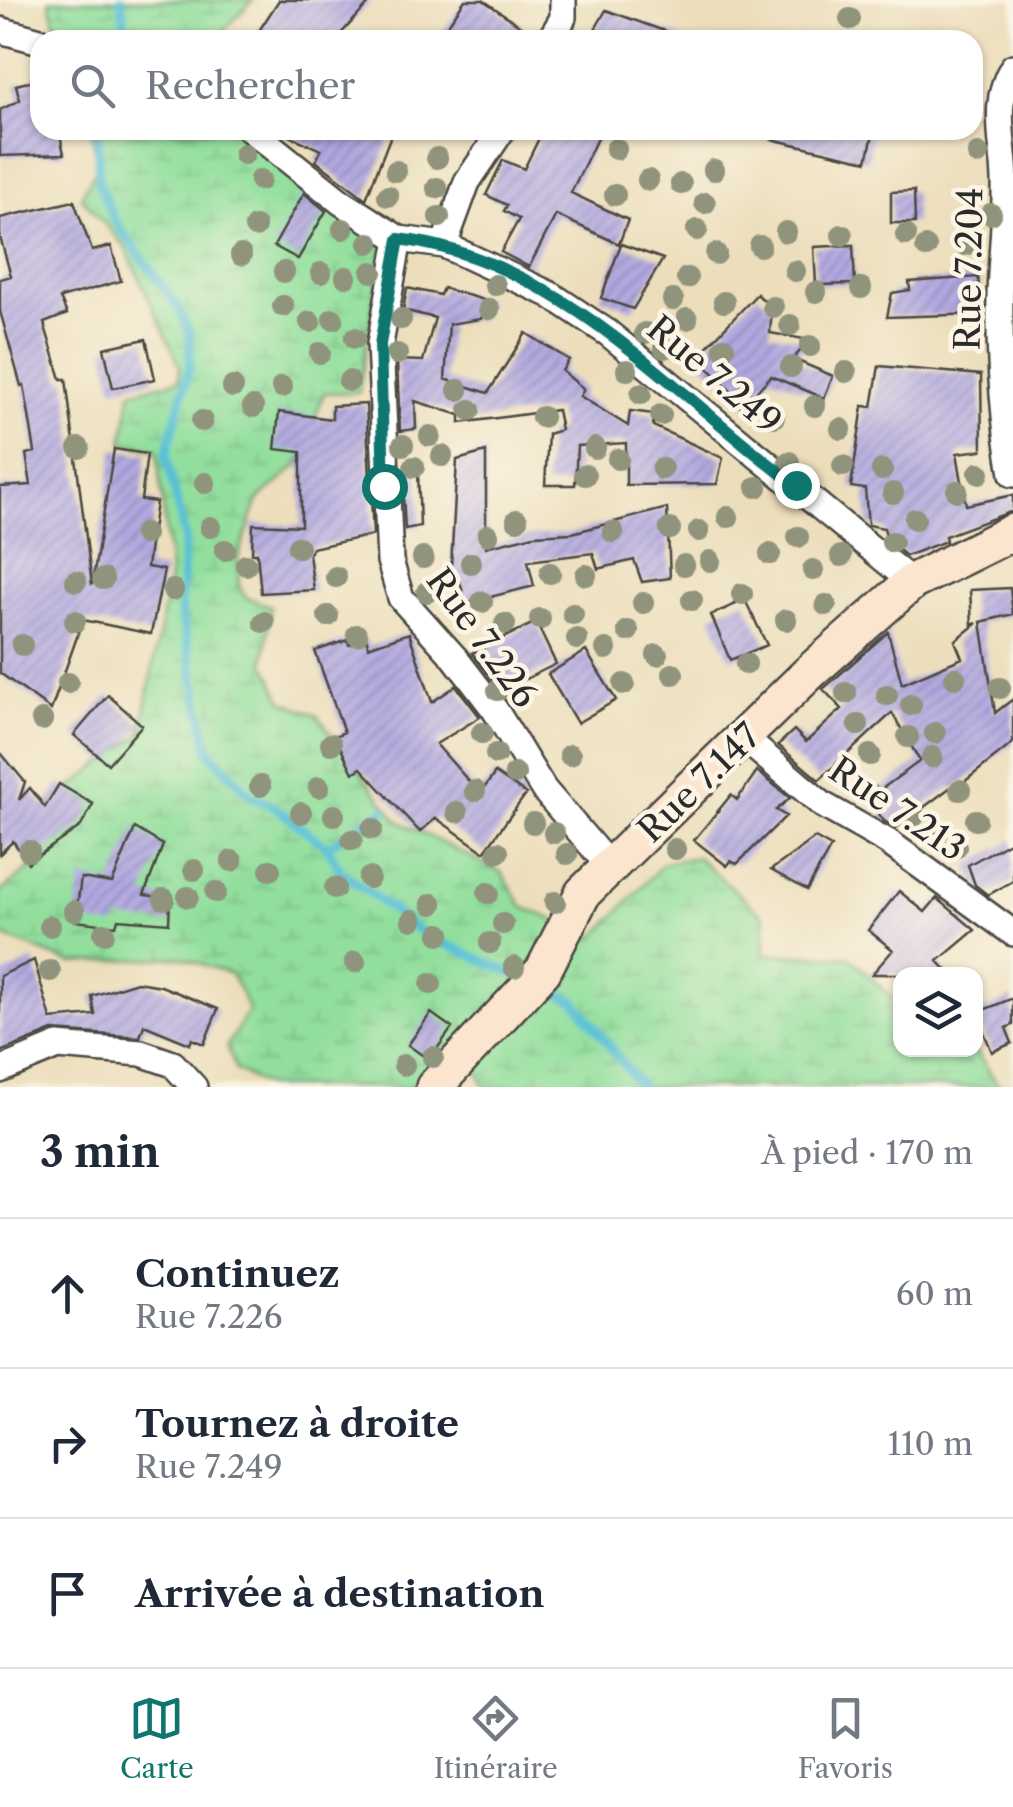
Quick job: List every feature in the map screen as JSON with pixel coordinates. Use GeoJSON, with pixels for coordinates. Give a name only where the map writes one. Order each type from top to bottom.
{"type":"FeatureCollection","features":[{"type":"Feature","properties":{"kind":"street"},"geometry":{"type":"LineString","coordinates":[[556,30],[563,18],[563,0]]}},
{"type":"Feature","properties":{"kind":"street"},"geometry":{"type":"LineString","coordinates":[[0,30],[30,38]]}},
{"type":"Feature","properties":{"kind":"street","name":"Rue 7.204"},"geometry":{"type":"LineString","coordinates":[[1013,67],[1006,78],[998,124],[1006,178],[1000,298],[1004,422],[1013,474]]}},
{"type":"Feature","properties":{"kind":"street","name":"Rue 7.249"},"geometry":{"type":"LineString","coordinates":[[264,140],[341,202],[399,239],[444,244],[551,295],[608,332],[912,582]]}},
{"type":"Feature","properties":{"kind":"street"},"geometry":{"type":"LineString","coordinates":[[444,244],[467,182],[495,140]]}},
{"type":"Feature","properties":{"kind":"street","name":"Rue 7.226"},"geometry":{"type":"LineString","coordinates":[[399,239],[380,344],[390,562],[401,598],[456,658],[495,710],[544,790],[611,868]]}},
{"type":"Feature","properties":{"kind":"street","name":"Rue 7.147"},"geometry":{"type":"LineString","coordinates":[[436,1086],[544,971],[583,893],[811,671],[912,582],[1013,532]]}},
{"type":"Feature","properties":{"kind":"street","name":"Rue 7.213"},"geometry":{"type":"LineString","coordinates":[[745,739],[822,805],[888,842],[1013,933]]}},
{"type":"Feature","properties":{"kind":"street"},"geometry":{"type":"LineString","coordinates":[[0,1070],[58,1046],[141,1053],[173,1064],[194,1087]]}},
{"type":"Feature","properties":{"kind":"green space"},"geometry":{"type":"Polygon","coordinates":[[[49,0],[253,0],[224,30],[57,30],[49,0]]]}},
{"type":"Feature","properties":{"kind":"green space"},"geometry":{"type":"Polygon","coordinates":[[[93,140],[261,140],[382,246],[359,392],[324,393],[298,465],[258,500],[238,558],[239,586],[245,597],[271,606],[264,662],[283,701],[317,715],[398,821],[501,872],[523,907],[595,937],[664,863],[697,857],[765,917],[765,954],[850,957],[893,999],[893,1057],[980,1057],[1000,1087],[484,1087],[467,1040],[410,1087],[268,1087],[236,1070],[227,1046],[249,1010],[231,974],[181,957],[71,963],[0,935],[0,892],[36,864],[39,812],[141,734],[170,571],[157,450],[123,442],[131,392],[179,380],[180,366],[125,247],[81,197],[97,167],[93,140]]]}},
{"type":"Feature","properties":{"kind":"building"},"geometry":{"type":"Polygon","coordinates":[[[279,0],[372,0],[344,30],[260,30],[279,0]]]}},
{"type":"Feature","properties":{"kind":"building"},"geometry":{"type":"Polygon","coordinates":[[[465,0],[483,0],[526,30],[444,30],[465,0]]]}},
{"type":"Feature","properties":{"kind":"building"},"geometry":{"type":"Polygon","coordinates":[[[606,10],[662,30],[595,30],[606,10]]]}},
{"type":"Feature","properties":{"kind":"building"},"geometry":{"type":"Polygon","coordinates":[[[30,82],[30,140],[61,140],[64,154],[0,156],[0,110],[20,100],[16,85],[30,82]]]}},
{"type":"Feature","properties":{"kind":"building"},"geometry":{"type":"Polygon","coordinates":[[[299,140],[389,140],[366,199],[316,161],[321,150],[299,140]]]}},
{"type":"Feature","properties":{"kind":"building"},"geometry":{"type":"Polygon","coordinates":[[[538,140],[596,140],[571,193],[628,220],[619,244],[556,215],[529,267],[501,252],[519,219],[504,211],[507,205],[486,195],[503,160],[524,169],[538,140]]]}},
{"type":"Feature","properties":{"kind":"building"},"geometry":{"type":"Polygon","coordinates":[[[775,140],[872,140],[867,161],[775,140]]]}},
{"type":"Feature","properties":{"kind":"building"},"geometry":{"type":"Polygon","coordinates":[[[914,191],[915,223],[891,223],[891,192],[914,191]]]}},
{"type":"Feature","properties":{"kind":"building"},"geometry":{"type":"Polygon","coordinates":[[[304,193],[326,211],[298,259],[274,246],[304,193]]]}},
{"type":"Feature","properties":{"kind":"building"},"geometry":{"type":"Polygon","coordinates":[[[74,201],[92,251],[111,246],[121,281],[60,298],[67,314],[44,323],[61,379],[66,379],[92,585],[114,449],[147,454],[141,500],[156,502],[147,567],[164,570],[151,634],[83,620],[51,710],[0,673],[0,487],[31,485],[26,454],[35,452],[24,385],[21,386],[0,311],[0,279],[11,276],[0,237],[0,218],[74,201]]]}},
{"type":"Feature","properties":{"kind":"building"},"geometry":{"type":"Polygon","coordinates":[[[621,244],[663,259],[633,309],[601,298],[621,244]]]}},
{"type":"Feature","properties":{"kind":"building"},"geometry":{"type":"Polygon","coordinates":[[[853,245],[855,284],[816,285],[814,247],[853,245]]]}},
{"type":"Feature","properties":{"kind":"building"},"geometry":{"type":"Polygon","coordinates":[[[978,277],[982,314],[887,317],[892,293],[910,290],[909,282],[978,277]]]}},
{"type":"Feature","properties":{"kind":"building"},"geometry":{"type":"Polygon","coordinates":[[[407,288],[440,295],[443,288],[488,301],[481,319],[449,324],[445,379],[488,393],[526,333],[569,360],[562,371],[584,389],[580,396],[628,426],[630,411],[654,414],[653,426],[723,458],[717,484],[626,485],[626,443],[577,446],[575,485],[545,485],[548,434],[561,430],[557,410],[460,423],[460,415],[415,401],[416,429],[400,431],[397,360],[423,361],[435,318],[403,310],[407,288]]]}},
{"type":"Feature","properties":{"kind":"building"},"geometry":{"type":"Polygon","coordinates":[[[757,294],[772,308],[770,333],[810,340],[793,359],[833,376],[824,398],[771,376],[745,404],[697,357],[757,294]]]}},
{"type":"Feature","properties":{"kind":"building"},"geometry":{"type":"Polygon","coordinates":[[[146,339],[155,379],[113,388],[104,348],[146,339]]]}},
{"type":"Feature","properties":{"kind":"building"},"geometry":{"type":"Polygon","coordinates":[[[879,366],[981,375],[982,450],[957,453],[966,505],[1013,495],[1013,511],[945,536],[946,541],[906,556],[888,541],[884,528],[868,525],[865,489],[851,487],[863,406],[872,407],[879,366]]]}},
{"type":"Feature","properties":{"kind":"building"},"geometry":{"type":"Polygon","coordinates":[[[366,404],[373,535],[312,548],[309,554],[314,590],[261,593],[257,553],[252,553],[253,524],[301,526],[301,452],[275,449],[279,412],[332,419],[332,406],[366,404]]]}},
{"type":"Feature","properties":{"kind":"building"},"geometry":{"type":"Polygon","coordinates":[[[486,452],[486,547],[534,535],[572,533],[667,508],[670,578],[642,582],[634,560],[598,569],[593,553],[528,561],[534,586],[466,603],[460,582],[450,584],[457,460],[486,452]]]}},
{"type":"Feature","properties":{"kind":"building"},"geometry":{"type":"Polygon","coordinates":[[[418,472],[420,526],[405,529],[402,476],[418,472]]]}},
{"type":"Feature","properties":{"kind":"building"},"geometry":{"type":"Polygon","coordinates":[[[1010,588],[1013,614],[981,622],[995,713],[1013,699],[1013,743],[954,790],[951,787],[896,828],[884,821],[868,799],[920,761],[892,713],[819,780],[778,745],[794,730],[806,742],[842,709],[823,689],[888,632],[902,684],[962,658],[955,641],[977,623],[972,625],[970,590],[1010,588]]]}},
{"type":"Feature","properties":{"kind":"building"},"geometry":{"type":"Polygon","coordinates":[[[745,600],[767,645],[730,660],[711,615],[745,600]]]}},
{"type":"Feature","properties":{"kind":"building"},"geometry":{"type":"Polygon","coordinates":[[[536,622],[556,664],[501,691],[472,653],[536,622]]]}},
{"type":"Feature","properties":{"kind":"building"},"geometry":{"type":"Polygon","coordinates":[[[409,633],[432,702],[456,686],[480,717],[436,744],[480,794],[495,773],[526,794],[484,852],[436,818],[420,832],[361,768],[353,773],[335,736],[344,732],[315,651],[348,640],[349,645],[367,640],[368,647],[409,633]]]}},
{"type":"Feature","properties":{"kind":"building"},"geometry":{"type":"Polygon","coordinates":[[[586,651],[616,700],[577,723],[548,674],[586,651]]]}},
{"type":"Feature","properties":{"kind":"building"},"geometry":{"type":"Polygon","coordinates":[[[108,695],[142,725],[108,764],[74,735],[108,695]]]}},
{"type":"Feature","properties":{"kind":"building"},"geometry":{"type":"Polygon","coordinates":[[[0,752],[25,782],[19,800],[30,788],[45,807],[59,784],[93,804],[81,826],[28,863],[13,841],[0,854],[0,752]]]}},
{"type":"Feature","properties":{"kind":"building"},"geometry":{"type":"Polygon","coordinates":[[[757,771],[790,798],[776,810],[786,816],[737,864],[731,861],[727,866],[694,840],[731,795],[737,800],[757,771]]]}},
{"type":"Feature","properties":{"kind":"building"},"geometry":{"type":"Polygon","coordinates":[[[135,828],[163,845],[144,895],[170,898],[169,923],[118,919],[116,926],[75,921],[81,878],[112,883],[135,828]]]}},
{"type":"Feature","properties":{"kind":"building"},"geometry":{"type":"Polygon","coordinates":[[[815,838],[831,847],[807,890],[771,870],[815,838]]]}},
{"type":"Feature","properties":{"kind":"building"},"geometry":{"type":"Polygon","coordinates":[[[1013,840],[1013,881],[988,895],[975,885],[968,865],[1013,840]]]}},
{"type":"Feature","properties":{"kind":"building"},"geometry":{"type":"Polygon","coordinates":[[[899,891],[925,912],[937,898],[975,930],[938,961],[944,967],[893,967],[893,974],[872,974],[893,950],[868,930],[899,891]]]}},
{"type":"Feature","properties":{"kind":"building"},"geometry":{"type":"Polygon","coordinates":[[[34,960],[51,1019],[95,1015],[92,996],[137,982],[161,986],[218,1009],[204,1044],[192,1039],[190,1044],[144,1025],[140,1037],[53,1031],[0,1052],[0,976],[34,960]]]}},
{"type":"Feature","properties":{"kind":"building"},"geometry":{"type":"Polygon","coordinates":[[[1013,998],[1013,1025],[1006,1028],[1012,1043],[992,1052],[983,1030],[983,1010],[1013,998]]]}},
{"type":"Feature","properties":{"kind":"building"},"geometry":{"type":"Polygon","coordinates":[[[431,1013],[452,1028],[429,1060],[408,1045],[431,1013]]]}},
{"type":"Feature","properties":{"kind":"waterway"},"geometry":{"type":"LineString","coordinates":[[121,0],[123,30]]}},
{"type":"Feature","properties":{"kind":"waterway"},"geometry":{"type":"LineString","coordinates":[[97,140],[99,183],[115,222],[178,307],[190,334],[190,366],[166,455],[185,537],[180,609],[209,751],[251,796],[275,807],[327,847],[340,870],[423,934],[525,979]]}},
{"type":"Feature","properties":{"kind":"waterway"},"geometry":{"type":"LineString","coordinates":[[327,847],[384,810]]}},
{"type":"Feature","properties":{"kind":"waterway"},"geometry":{"type":"LineString","coordinates":[[540,985],[575,1001],[641,1087]]}},
{"type":"Feature","properties":{"kind":"route"},"geometry":{"type":"LineString","coordinates":[[384,486],[380,344],[399,239],[444,244],[551,295],[608,332],[739,443],[796,485]]}}]}
